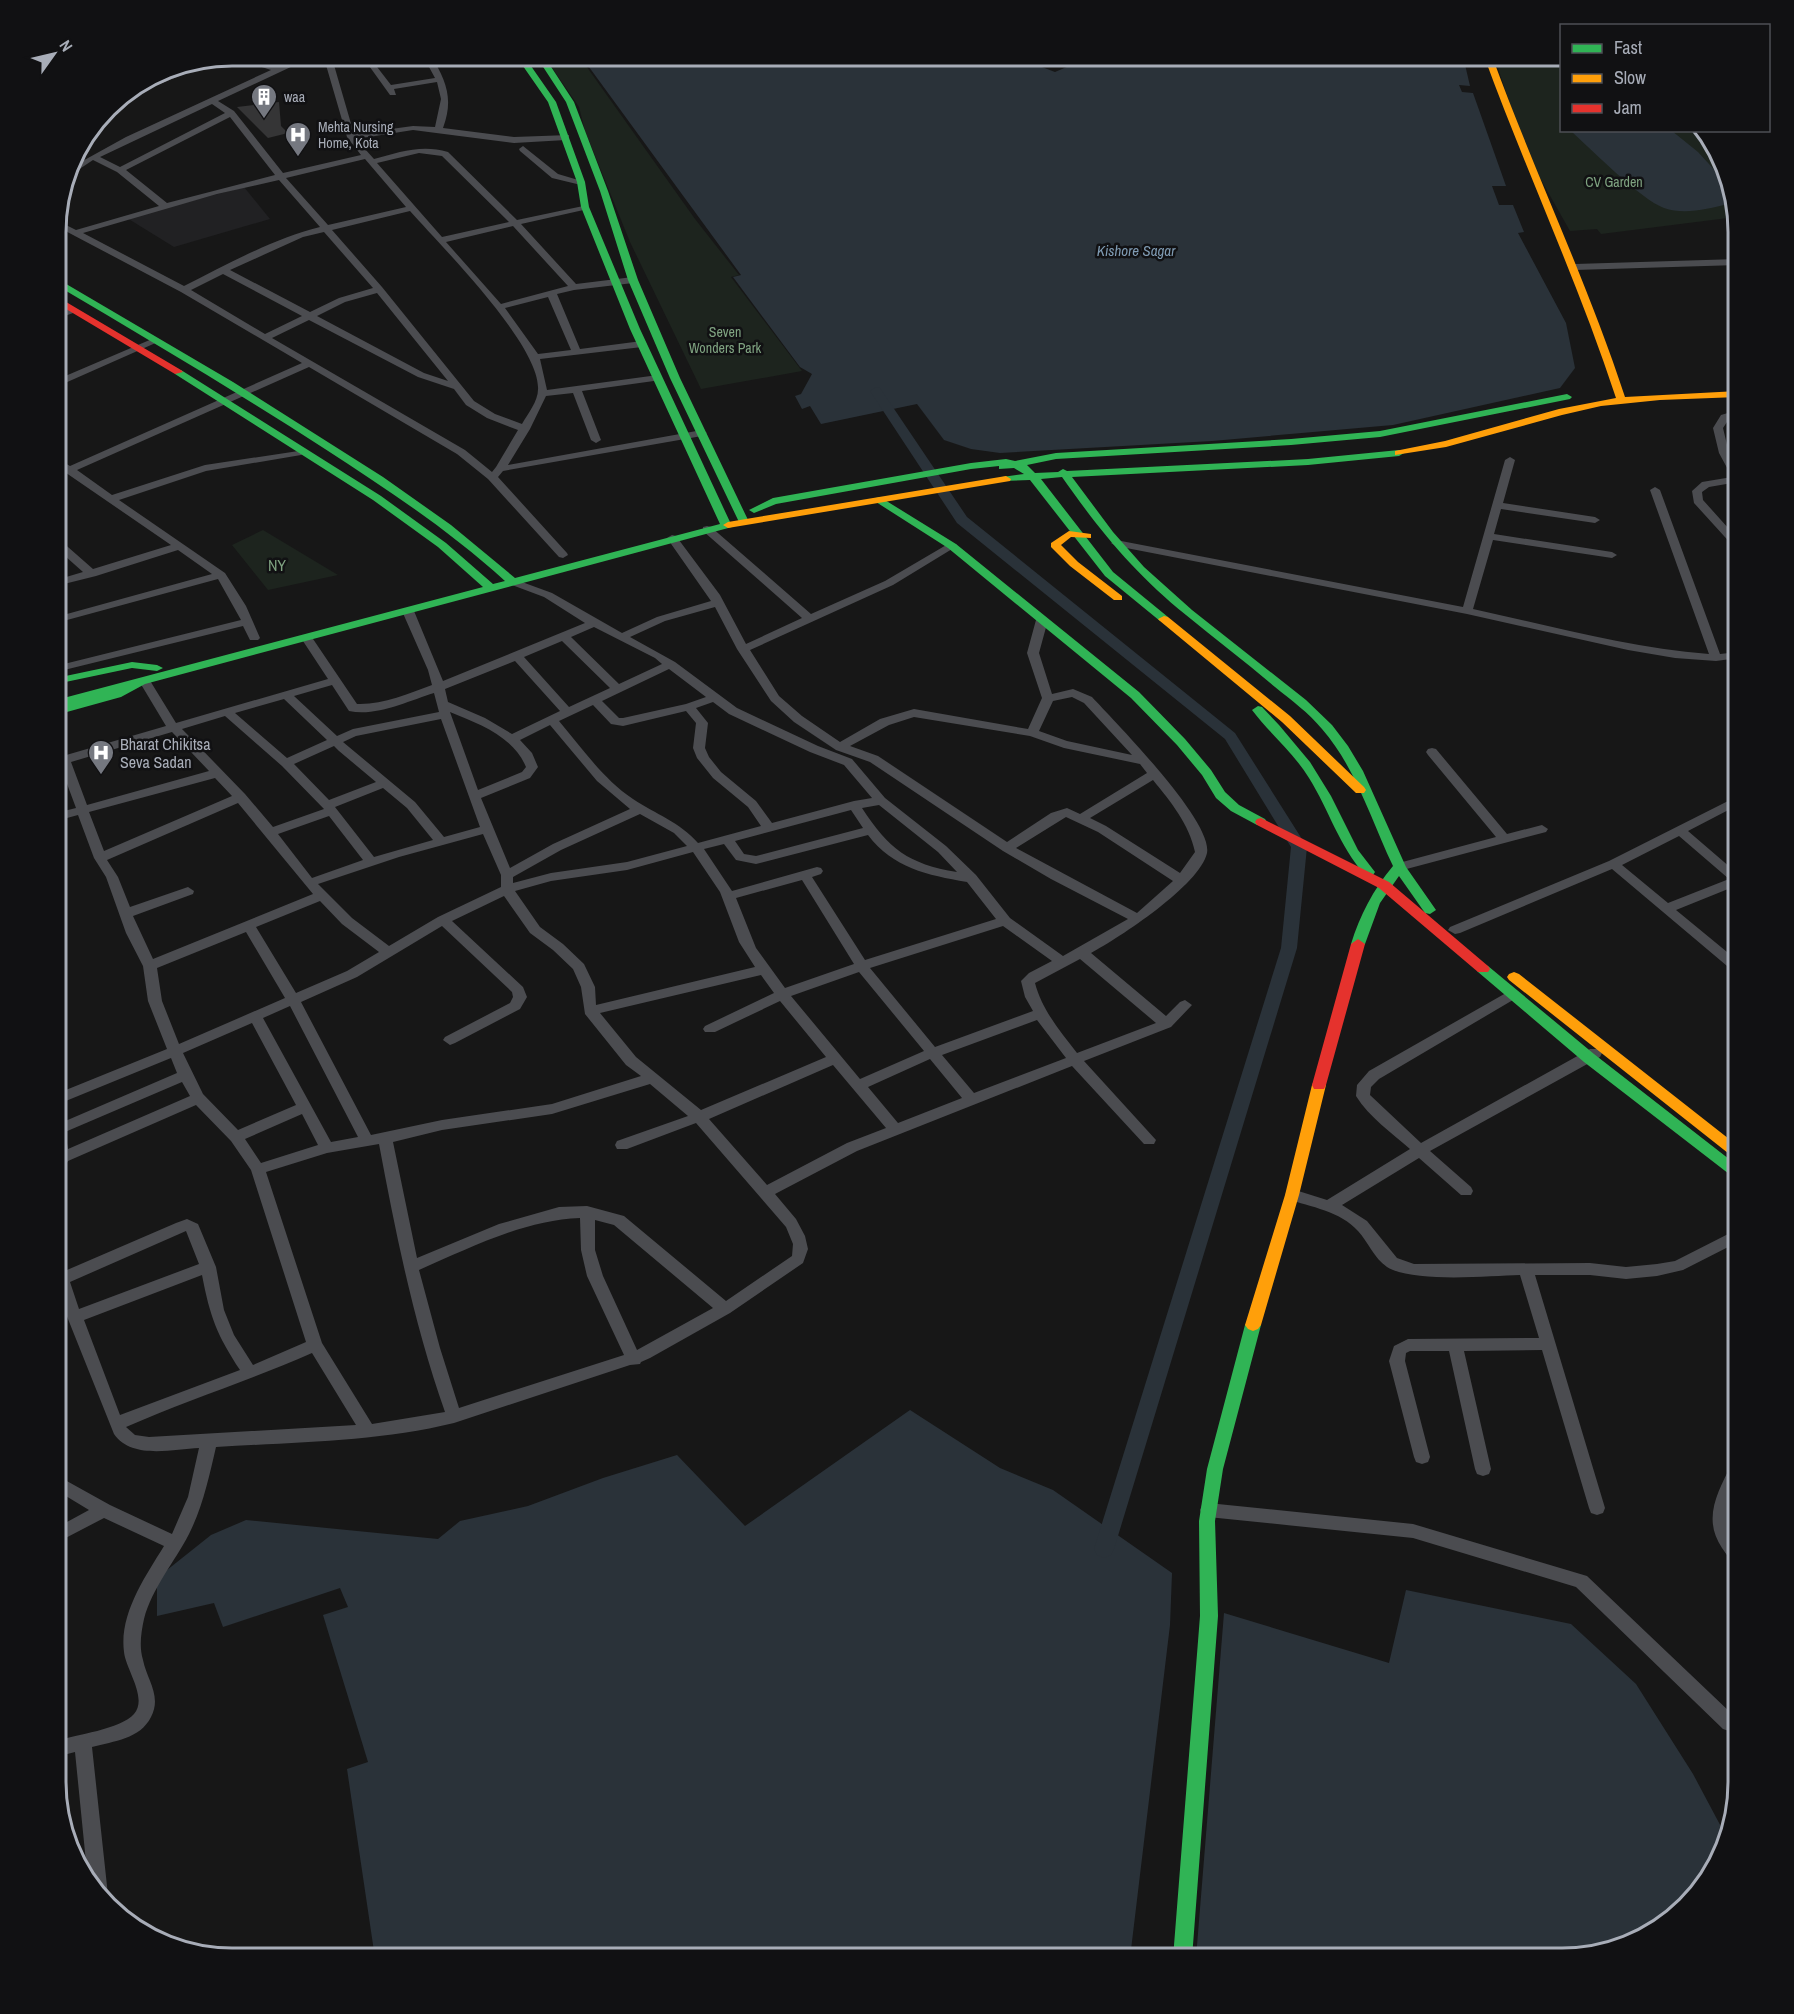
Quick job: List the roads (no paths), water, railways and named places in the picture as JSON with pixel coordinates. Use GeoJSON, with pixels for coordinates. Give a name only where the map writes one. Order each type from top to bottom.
{"type":"FeatureCollection","features":[{"type":"Feature","properties":{"kind":"street"},"geometry":{"type":"LineString","coordinates":[[265,66],[279,70]]}},
{"type":"Feature","properties":{"kind":"street"},"geometry":{"type":"LineString","coordinates":[[83,160],[290,66]]}},
{"type":"Feature","properties":{"kind":"street"},"geometry":{"type":"LineString","coordinates":[[330,66],[351,137],[499,307],[535,357],[541,376],[540,402],[500,469],[492,477]]}},
{"type":"Feature","properties":{"kind":"street"},"geometry":{"type":"LineString","coordinates":[[373,66],[391,91],[441,80]]}},
{"type":"Feature","properties":{"kind":"street"},"geometry":{"type":"LineString","coordinates":[[433,66],[441,80],[447,99],[438,129]]}},
{"type":"Feature","properties":{"kind":"street"},"geometry":{"type":"LineString","coordinates":[[527,66],[552,102],[581,182],[585,207],[642,344],[724,520]]}},
{"type":"Feature","properties":{"kind":"street"},"geometry":{"type":"LineString","coordinates":[[547,66],[570,102],[604,191],[633,280],[742,517]]}},
{"type":"Feature","properties":{"kind":"street"},"geometry":{"type":"LineString","coordinates":[[1491,66],[1510,122],[1575,267],[1620,395]]}},
{"type":"Feature","properties":{"kind":"street"},"geometry":{"type":"LineString","coordinates":[[213,101],[231,113],[281,177],[328,228],[478,409],[525,429]]}},
{"type":"Feature","properties":{"kind":"street"},"geometry":{"type":"LineString","coordinates":[[120,170],[231,113]]}},
{"type":"Feature","properties":{"kind":"street"},"geometry":{"type":"LineString","coordinates":[[351,137],[395,129],[438,129],[514,140],[566,137]]}},
{"type":"Feature","properties":{"kind":"street"},"geometry":{"type":"LineString","coordinates":[[523,149],[555,176],[581,182]]}},
{"type":"Feature","properties":{"kind":"street"},"geometry":{"type":"LineString","coordinates":[[74,233],[165,206],[281,177],[370,159],[440,151],[445,153],[515,223],[574,287]]}},
{"type":"Feature","properties":{"kind":"street"},"geometry":{"type":"LineString","coordinates":[[93,157],[120,170],[165,206]]}},
{"type":"Feature","properties":{"kind":"street"},"geometry":{"type":"LineString","coordinates":[[442,240],[585,207]]}},
{"type":"Feature","properties":{"kind":"street"},"geometry":{"type":"LineString","coordinates":[[184,290],[280,242],[411,208]]}},
{"type":"Feature","properties":{"kind":"street"},"geometry":{"type":"LineString","coordinates":[[66,229],[184,290],[461,452],[492,477],[563,555]]}},
{"type":"Feature","properties":{"kind":"street"},"geometry":{"type":"LineString","coordinates":[[1575,267],[1728,262]]}},
{"type":"Feature","properties":{"kind":"street"},"geometry":{"type":"LineString","coordinates":[[223,270],[435,381],[458,387]]}},
{"type":"Feature","properties":{"kind":"street"},"geometry":{"type":"LineString","coordinates":[[499,307],[574,287],[633,280]]}},
{"type":"Feature","properties":{"kind":"street"},"geometry":{"type":"LineString","coordinates":[[66,287],[244,392],[418,504],[478,549],[506,576],[548,595],[594,623],[671,664],[713,698],[755,723],[848,762],[881,801],[942,849],[971,878],[1005,921],[1062,962]]}},
{"type":"Feature","properties":{"kind":"street"},"geometry":{"type":"LineString","coordinates":[[266,337],[342,300],[379,289]]}},
{"type":"Feature","properties":{"kind":"street"},"geometry":{"type":"LineString","coordinates":[[550,292],[576,351]]}},
{"type":"Feature","properties":{"kind":"street"},"geometry":{"type":"LineString","coordinates":[[66,305],[224,400],[301,452],[377,498],[442,545],[491,588]]}},
{"type":"Feature","properties":{"kind":"street"},"geometry":{"type":"LineString","coordinates":[[66,312],[73,310]]}},
{"type":"Feature","properties":{"kind":"street"},"geometry":{"type":"LineString","coordinates":[[66,380],[155,341]]}},
{"type":"Feature","properties":{"kind":"street"},"geometry":{"type":"LineString","coordinates":[[535,357],[642,344]]}},
{"type":"Feature","properties":{"kind":"street"},"geometry":{"type":"LineString","coordinates":[[69,470],[311,363]]}},
{"type":"Feature","properties":{"kind":"street"},"geometry":{"type":"LineString","coordinates":[[542,394],[658,378]]}},
{"type":"Feature","properties":{"kind":"street"},"geometry":{"type":"LineString","coordinates":[[980,478],[1284,462],[1404,452],[1456,442],[1620,395],[1728,385]]}},
{"type":"Feature","properties":{"kind":"street"},"geometry":{"type":"LineString","coordinates":[[577,390],[596,440]]}},
{"type":"Feature","properties":{"kind":"street"},"geometry":{"type":"LineString","coordinates":[[66,693],[142,682],[491,588],[506,576],[563,555],[661,528],[885,495],[980,478],[1056,456],[1291,442],[1380,434],[1565,397],[1728,394]]}},
{"type":"Feature","properties":{"kind":"street"},"geometry":{"type":"LineString","coordinates":[[1728,416],[1718,428],[1728,460]]}},
{"type":"Feature","properties":{"kind":"street"},"geometry":{"type":"LineString","coordinates":[[500,469],[702,433]]}},
{"type":"Feature","properties":{"kind":"street"},"geometry":{"type":"LineString","coordinates":[[111,500],[170,478],[205,468],[301,452]]}},
{"type":"Feature","properties":{"kind":"street"},"geometry":{"type":"LineString","coordinates":[[1467,611],[1510,460]]}},
{"type":"Feature","properties":{"kind":"street"},"geometry":{"type":"LineString","coordinates":[[742,517],[773,501],[863,484],[1006,462],[1023,467],[1038,482],[1109,574],[1286,719],[1368,798]]}},
{"type":"Feature","properties":{"kind":"street"},"geometry":{"type":"LineString","coordinates":[[66,468],[221,575],[254,638]]}},
{"type":"Feature","properties":{"kind":"street"},"geometry":{"type":"LineString","coordinates":[[1063,472],[1116,543],[1140,569],[1308,708],[1336,737],[1354,768],[1399,867],[1414,893],[1426,907],[1728,1145]]}},
{"type":"Feature","properties":{"kind":"street"},"geometry":{"type":"LineString","coordinates":[[1728,481],[1706,484],[1696,491],[1698,501],[1728,534]]}},
{"type":"Feature","properties":{"kind":"street"},"geometry":{"type":"LineString","coordinates":[[1655,490],[1716,658]]}},
{"type":"Feature","properties":{"kind":"street"},"geometry":{"type":"LineString","coordinates":[[754,510],[885,495],[952,546],[1135,695],[1181,742],[1207,773],[1220,795],[1234,808],[1384,885]]}},
{"type":"Feature","properties":{"kind":"street"},"geometry":{"type":"LineString","coordinates":[[1497,505],[1595,520]]}},
{"type":"Feature","properties":{"kind":"street"},"geometry":{"type":"LineString","coordinates":[[66,701],[157,668],[254,638],[481,577],[506,576],[672,538],[707,529],[724,520]]}},
{"type":"Feature","properties":{"kind":"street"},"geometry":{"type":"LineString","coordinates":[[707,529],[810,620]]}},
{"type":"Feature","properties":{"kind":"street"},"geometry":{"type":"LineString","coordinates":[[1728,657],[1675,655],[1628,647],[1467,611],[1116,543],[1073,532],[1064,536],[1055,545],[1074,564],[1241,693],[1292,744],[1325,796],[1348,848],[1364,868],[1588,1058],[1728,1165]]}},
{"type":"Feature","properties":{"kind":"street"},"geometry":{"type":"LineString","coordinates":[[1488,536],[1612,555]]}},
{"type":"Feature","properties":{"kind":"street"},"geometry":{"type":"LineString","coordinates":[[672,538],[704,580],[743,650],[776,698],[798,719],[840,747],[874,759],[1007,848],[1138,919]]}},
{"type":"Feature","properties":{"kind":"street"},"geometry":{"type":"LineString","coordinates":[[66,580],[181,546]]}},
{"type":"Feature","properties":{"kind":"street"},"geometry":{"type":"LineString","coordinates":[[743,650],[889,583],[952,546]]}},
{"type":"Feature","properties":{"kind":"street"},"geometry":{"type":"LineString","coordinates":[[66,552],[92,574]]}},
{"type":"Feature","properties":{"kind":"street"},"geometry":{"type":"LineString","coordinates":[[66,617],[221,575]]}},
{"type":"Feature","properties":{"kind":"street"},"geometry":{"type":"LineString","coordinates":[[621,637],[661,619],[717,603]]}},
{"type":"Feature","properties":{"kind":"street"},"geometry":{"type":"LineString","coordinates":[[66,1304],[74,1317],[116,1424],[124,1437],[134,1442],[209,1441],[368,1431],[426,1423],[454,1416],[634,1360],[725,1309],[798,1258],[802,1249],[800,1239],[766,1192],[699,1117],[631,1061],[590,1011],[588,987],[579,967],[535,930],[507,882],[444,709],[434,670],[408,611]]}},
{"type":"Feature","properties":{"kind":"street"},"geometry":{"type":"LineString","coordinates":[[1032,733],[1048,698],[1033,654],[1042,621]]}},
{"type":"Feature","properties":{"kind":"street"},"geometry":{"type":"LineString","coordinates":[[66,667],[247,622]]}},
{"type":"Feature","properties":{"kind":"street"},"geometry":{"type":"LineString","coordinates":[[307,638],[333,681],[353,708],[368,710],[439,688],[594,623]]}},
{"type":"Feature","properties":{"kind":"street"},"geometry":{"type":"LineString","coordinates":[[563,636],[618,690]]}},
{"type":"Feature","properties":{"kind":"street"},"geometry":{"type":"LineString","coordinates":[[516,655],[568,713]]}},
{"type":"Feature","properties":{"kind":"street"},"geometry":{"type":"LineString","coordinates":[[513,738],[671,664]]}},
{"type":"Feature","properties":{"kind":"street"},"geometry":{"type":"LineString","coordinates":[[66,679],[132,665],[157,668]]}},
{"type":"Feature","properties":{"kind":"street"},"geometry":{"type":"LineString","coordinates":[[66,759],[333,681]]}},
{"type":"Feature","properties":{"kind":"street"},"geometry":{"type":"LineString","coordinates":[[66,708],[117,694],[142,682]]}},
{"type":"Feature","properties":{"kind":"street"},"geometry":{"type":"LineString","coordinates":[[142,682],[175,728],[240,797],[309,883],[347,921],[387,952]]}},
{"type":"Feature","properties":{"kind":"street"},"geometry":{"type":"LineString","coordinates":[[1048,698],[1073,693],[1088,700],[1154,774],[1190,822],[1201,843],[1201,855],[1181,880],[1138,919],[1082,953],[1028,981],[1028,989],[1041,1013],[1074,1059],[1149,1140]]}},
{"type":"Feature","properties":{"kind":"street"},"geometry":{"type":"LineString","coordinates":[[286,694],[411,804],[441,841]]}},
{"type":"Feature","properties":{"kind":"street"},"geometry":{"type":"LineString","coordinates":[[595,701],[615,721],[623,722],[688,707],[713,698]]}},
{"type":"Feature","properties":{"kind":"street"},"geometry":{"type":"LineString","coordinates":[[688,707],[702,723],[699,748],[703,758],[717,775],[753,804],[769,828]]}},
{"type":"Feature","properties":{"kind":"street"},"geometry":{"type":"LineString","coordinates":[[286,763],[335,739],[444,709],[513,738],[530,760],[532,766],[526,775],[474,796]]}},
{"type":"Feature","properties":{"kind":"street"},"geometry":{"type":"LineString","coordinates":[[228,713],[286,763],[329,808],[371,862]]}},
{"type":"Feature","properties":{"kind":"street"},"geometry":{"type":"LineString","coordinates":[[840,747],[878,724],[897,716],[914,713],[1032,733],[1064,744],[1143,761]]}},
{"type":"Feature","properties":{"kind":"street"},"geometry":{"type":"LineString","coordinates":[[552,720],[616,793],[638,810],[656,815],[672,825],[696,848],[729,896],[738,928],[781,995],[895,1129]]}},
{"type":"Feature","properties":{"kind":"street"},"geometry":{"type":"LineString","coordinates":[[1432,752],[1503,838]]}},
{"type":"Feature","properties":{"kind":"street"},"geometry":{"type":"LineString","coordinates":[[848,762],[860,753]]}},
{"type":"Feature","properties":{"kind":"street"},"geometry":{"type":"LineString","coordinates":[[66,814],[217,773]]}},
{"type":"Feature","properties":{"kind":"street"},"geometry":{"type":"LineString","coordinates":[[66,774],[100,858],[112,877],[133,933],[150,966],[155,1001],[185,1074],[198,1098],[236,1137],[258,1169],[315,1345],[368,1431]]}},
{"type":"Feature","properties":{"kind":"street"},"geometry":{"type":"LineString","coordinates":[[1082,818],[1154,774]]}},
{"type":"Feature","properties":{"kind":"street"},"geometry":{"type":"LineString","coordinates":[[270,833],[385,783]]}},
{"type":"Feature","properties":{"kind":"street"},"geometry":{"type":"LineString","coordinates":[[100,858],[240,797]]}},
{"type":"Feature","properties":{"kind":"street"},"geometry":{"type":"LineString","coordinates":[[507,882],[627,866],[855,805],[881,801]]}},
{"type":"Feature","properties":{"kind":"street"},"geometry":{"type":"LineString","coordinates":[[855,805],[870,830],[884,847],[901,860],[923,871],[971,878]]}},
{"type":"Feature","properties":{"kind":"street"},"geometry":{"type":"LineString","coordinates":[[1455,930],[1612,864],[1728,806]]}},
{"type":"Feature","properties":{"kind":"street"},"geometry":{"type":"LineString","coordinates":[[66,1096],[352,974],[507,882],[557,848],[638,810]]}},
{"type":"Feature","properties":{"kind":"street"},"geometry":{"type":"LineString","coordinates":[[1007,848],[1062,813],[1071,813],[1181,880]]}},
{"type":"Feature","properties":{"kind":"street"},"geometry":{"type":"LineString","coordinates":[[309,883],[371,862],[488,829]]}},
{"type":"Feature","properties":{"kind":"street"},"geometry":{"type":"LineString","coordinates":[[1183,1948],[1209,1616],[1207,1521],[1215,1469],[1247,1346],[1292,1195],[1325,1063],[1366,915],[1384,885],[1399,867],[1542,829]]}},
{"type":"Feature","properties":{"kind":"street"},"geometry":{"type":"LineString","coordinates":[[728,840],[740,857],[756,860],[870,830]]}},
{"type":"Feature","properties":{"kind":"street"},"geometry":{"type":"LineString","coordinates":[[1680,830],[1728,871]]}},
{"type":"Feature","properties":{"kind":"street"},"geometry":{"type":"LineString","coordinates":[[1612,864],[1728,960]]}},
{"type":"Feature","properties":{"kind":"street"},"geometry":{"type":"LineString","coordinates":[[729,896],[811,873],[862,966],[971,1099]]}},
{"type":"Feature","properties":{"kind":"street"},"geometry":{"type":"LineString","coordinates":[[1666,909],[1728,884]]}},
{"type":"Feature","properties":{"kind":"street"},"geometry":{"type":"LineString","coordinates":[[127,913],[188,891]]}},
{"type":"Feature","properties":{"kind":"street"},"geometry":{"type":"LineString","coordinates":[[150,966],[323,895]]}},
{"type":"Feature","properties":{"kind":"street"},"geometry":{"type":"LineString","coordinates":[[443,920],[518,990],[520,997],[515,1006],[450,1041]]}},
{"type":"Feature","properties":{"kind":"street"},"geometry":{"type":"LineString","coordinates":[[710,1029],[781,995],[862,966],[1005,921]]}},
{"type":"Feature","properties":{"kind":"street"},"geometry":{"type":"LineString","coordinates":[[249,926],[293,999],[367,1141]]}},
{"type":"Feature","properties":{"kind":"street"},"geometry":{"type":"LineString","coordinates":[[1082,953],[1166,1024]]}},
{"type":"Feature","properties":{"kind":"street"},"geometry":{"type":"LineString","coordinates":[[590,1011],[765,969]]}},
{"type":"Feature","properties":{"kind":"street"},"geometry":{"type":"LineString","coordinates":[[1466,1191],[1374,1109],[1363,1096],[1364,1085],[1374,1075],[1513,994]]}},
{"type":"Feature","properties":{"kind":"street"},"geometry":{"type":"LineString","coordinates":[[766,1192],[852,1147],[1166,1024],[1185,1005]]}},
{"type":"Feature","properties":{"kind":"street"},"geometry":{"type":"LineString","coordinates":[[859,1085],[932,1053],[1041,1013]]}},
{"type":"Feature","properties":{"kind":"street"},"geometry":{"type":"LineString","coordinates":[[255,1016],[327,1148]]}},
{"type":"Feature","properties":{"kind":"street"},"geometry":{"type":"LineString","coordinates":[[1329,1206],[1420,1150],[1588,1058],[1602,1048]]}},
{"type":"Feature","properties":{"kind":"street"},"geometry":{"type":"LineString","coordinates":[[622,1146],[699,1117],[836,1058]]}},
{"type":"Feature","properties":{"kind":"street"},"geometry":{"type":"LineString","coordinates":[[66,1122],[185,1074]]}},
{"type":"Feature","properties":{"kind":"street"},"geometry":{"type":"LineString","coordinates":[[258,1169],[327,1148],[442,1125],[552,1109],[652,1078]]}},
{"type":"Feature","properties":{"kind":"street"},"geometry":{"type":"LineString","coordinates":[[66,1156],[198,1098]]}},
{"type":"Feature","properties":{"kind":"street"},"geometry":{"type":"LineString","coordinates":[[236,1137],[304,1107]]}},
{"type":"Feature","properties":{"kind":"street"},"geometry":{"type":"LineString","coordinates":[[385,1138],[410,1267],[434,1362],[454,1416]]}},
{"type":"Feature","properties":{"kind":"street"},"geometry":{"type":"LineString","coordinates":[[1292,1195],[1329,1206],[1353,1218],[1367,1232],[1379,1252],[1402,1268],[1590,1269],[1626,1273],[1678,1266],[1728,1239]]}},
{"type":"Feature","properties":{"kind":"street"},"geometry":{"type":"LineString","coordinates":[[410,1267],[499,1230],[559,1213],[587,1212],[620,1220],[725,1309]]}},
{"type":"Feature","properties":{"kind":"street"},"geometry":{"type":"LineString","coordinates":[[587,1212],[588,1250],[595,1276],[634,1360]]}},
{"type":"Feature","properties":{"kind":"street"},"geometry":{"type":"LineString","coordinates":[[66,1277],[188,1225],[193,1228],[208,1267],[216,1310],[227,1337],[250,1373]]}},
{"type":"Feature","properties":{"kind":"street"},"geometry":{"type":"LineString","coordinates":[[74,1317],[208,1267]]}},
{"type":"Feature","properties":{"kind":"street"},"geometry":{"type":"LineString","coordinates":[[1527,1269],[1597,1508]]}},
{"type":"Feature","properties":{"kind":"street"},"geometry":{"type":"LineString","coordinates":[[1422,1457],[1396,1361],[1397,1354],[1402,1347],[1455,1344],[1548,1344]]}},
{"type":"Feature","properties":{"kind":"street"},"geometry":{"type":"LineString","coordinates":[[1455,1344],[1483,1468]]}},
{"type":"Feature","properties":{"kind":"street"},"geometry":{"type":"LineString","coordinates":[[116,1424],[150,1409],[250,1373],[315,1345]]}},
{"type":"Feature","properties":{"kind":"street"},"geometry":{"type":"LineString","coordinates":[[66,1746],[131,1728],[142,1720],[147,1710],[147,1693],[132,1651],[136,1620],[142,1595],[175,1543],[196,1500],[209,1441]]}},
{"type":"Feature","properties":{"kind":"street"},"geometry":{"type":"LineString","coordinates":[[66,1488],[104,1510],[175,1543]]}},
{"type":"Feature","properties":{"kind":"street"},"geometry":{"type":"LineString","coordinates":[[1728,1491],[1720,1509],[1723,1535],[1728,1542]]}},
{"type":"Feature","properties":{"kind":"street"},"geometry":{"type":"LineString","coordinates":[[66,1531],[104,1510]]}},
{"type":"Feature","properties":{"kind":"street"},"geometry":{"type":"LineString","coordinates":[[1208,1510],[1413,1531],[1581,1581],[1728,1723]]}},
{"type":"Feature","properties":{"kind":"street"},"geometry":{"type":"LineString","coordinates":[[83,1742],[97,1879]]}},
{"type":"Feature","properties":{"kind":"water","name":"Kishore Sagar"},"geometry":{"type":"Polygon","coordinates":[[[588,66],[1039,66],[1055,72],[1069,66],[1465,66],[1470,86],[1459,85],[1462,92],[1473,93],[1506,186],[1492,186],[1499,205],[1513,205],[1524,232],[1518,233],[1566,323],[1575,368],[1560,388],[1393,425],[1212,441],[1000,453],[971,449],[944,440],[917,404],[821,424],[810,406],[802,409],[795,396],[801,394],[812,374],[800,367],[733,277],[741,275],[588,66]]]}},
{"type":"Feature","properties":{"kind":"water"},"geometry":{"type":"Polygon","coordinates":[[[1572,132],[1673,132],[1698,152],[1716,172],[1726,205],[1688,211],[1664,208],[1642,195],[1572,132]]]}},
{"type":"Feature","properties":{"kind":"water"},"geometry":{"type":"Polygon","coordinates":[[[910,1410],[1000,1468],[1053,1490],[1172,1573],[1170,1625],[1131,1948],[374,1948],[347,1769],[368,1762],[323,1615],[348,1607],[340,1588],[223,1627],[214,1603],[157,1616],[157,1578],[211,1535],[246,1520],[438,1539],[460,1521],[528,1506],[603,1478],[677,1455],[745,1526],[910,1410]]]}},
{"type":"Feature","properties":{"kind":"water"},"geometry":{"type":"Polygon","coordinates":[[[1406,1590],[1571,1624],[1636,1684],[1693,1774],[1721,1827],[1711,1855],[1700,1874],[1679,1899],[1645,1926],[1615,1939],[1583,1947],[1197,1948],[1224,1613],[1389,1663],[1406,1590]]]}},
{"type":"Feature","properties":{"kind":"waterway"},"geometry":{"type":"LineString","coordinates":[[876,391],[962,520],[1230,736],[1299,847],[1289,948],[1104,1549]]}},
{"type":"Feature","properties":{"kind":"place","name":"waa"},"geometry":{"type":"Point","coordinates":[264,120]}},
{"type":"Feature","properties":{"kind":"place","name":"Mehta Nursing Home, Kota"},"geometry":{"type":"Point","coordinates":[298,158]}},
{"type":"Feature","properties":{"kind":"place","name":"Bharat Chikitsa Seva Sadan"},"geometry":{"type":"Point","coordinates":[101,776]}},
{"type":"Feature","properties":{"kind":"park label","name":"CV Garden"},"geometry":{"type":"Point","coordinates":[1614,182]}},
{"type":"Feature","properties":{"kind":"park label","name":"Seven Wonders Park"},"geometry":{"type":"Point","coordinates":[725,340]}},
{"type":"Feature","properties":{"kind":"park label","name":"NY"},"geometry":{"type":"Point","coordinates":[277,565]}}]}
